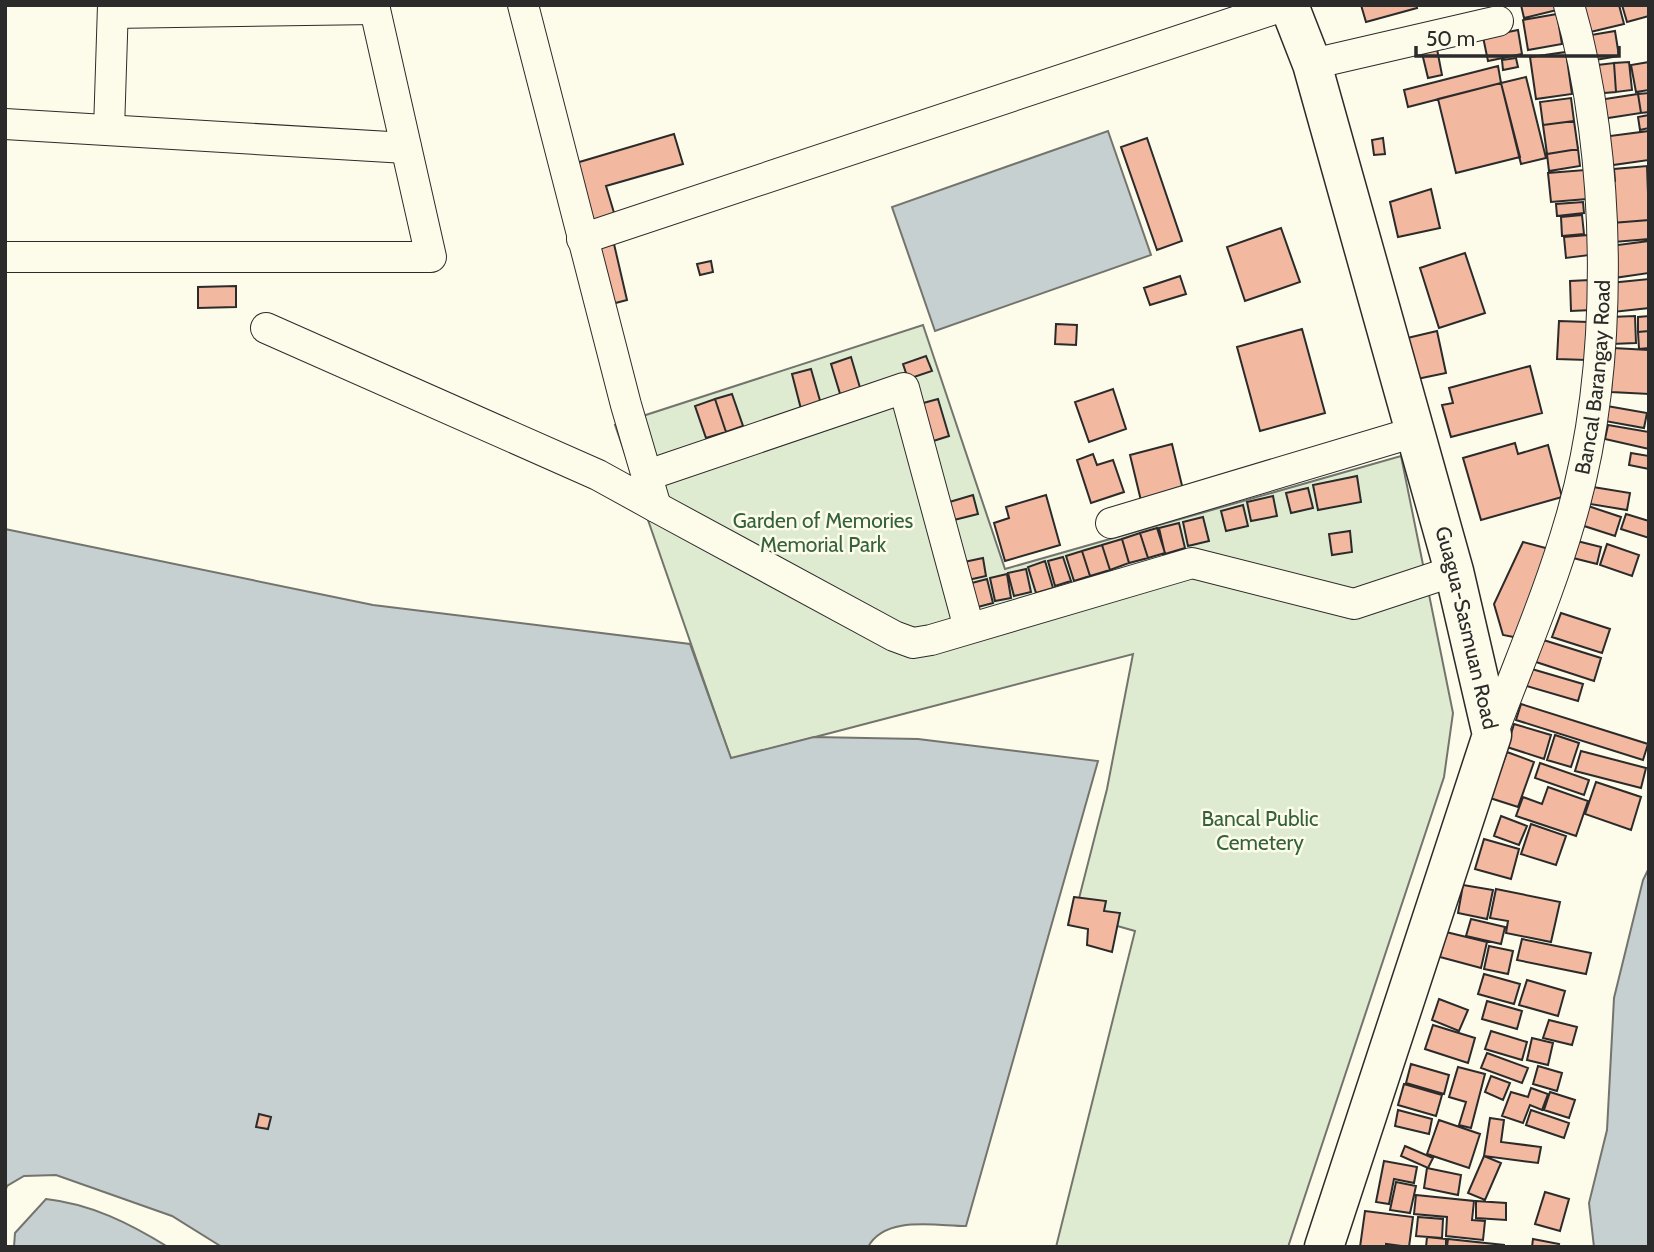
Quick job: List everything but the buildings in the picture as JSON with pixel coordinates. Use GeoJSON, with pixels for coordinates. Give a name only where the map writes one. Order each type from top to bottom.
{"type":"FeatureCollection","features":[{"type":"Feature","properties":{"kind":"main road","name":"Guagua-Sasmuan Road"},"geometry":{"type":"LineString","coordinates":[[1288,5],[1312,64],[1454,571],[1492,736],[1324,1247]]}},
{"type":"Feature","properties":{"kind":"street"},"geometry":{"type":"LineString","coordinates":[[523,5],[582,239],[656,507]]}},
{"type":"Feature","properties":{"kind":"street"},"geometry":{"type":"LineString","coordinates":[[582,239],[1288,5]]}},
{"type":"Feature","properties":{"kind":"street","name":"Bancal Barangay Road"},"geometry":{"type":"LineString","coordinates":[[1492,736],[1572,518],[1592,419],[1604,318],[1595,148],[1569,5]]}},
{"type":"Feature","properties":{"kind":"street"},"geometry":{"type":"LineString","coordinates":[[5,257],[431,257],[375,7],[113,9],[109,130]]}},
{"type":"Feature","properties":{"kind":"street"},"geometry":{"type":"LineString","coordinates":[[1312,64],[1498,21]]}},
{"type":"Feature","properties":{"kind":"street"},"geometry":{"type":"LineString","coordinates":[[5,124],[407,148]]}},
{"type":"Feature","properties":{"kind":"street"},"geometry":{"type":"LineString","coordinates":[[266,328],[598,475],[913,643],[1192,563],[1354,604],[1454,571]]}},
{"type":"Feature","properties":{"kind":"street"},"geometry":{"type":"LineString","coordinates":[[648,475],[904,388],[969,628]]}},
{"type":"Feature","properties":{"kind":"street"},"geometry":{"type":"LineString","coordinates":[[1111,523],[1415,432]]}},
{"type":"Feature","properties":{"kind":"green space"},"geometry":{"type":"Polygon","coordinates":[[[923,325],[1005,569],[1401,456],[1453,713],[1444,777],[1288,1247],[1056,1247],[1135,931],[1075,914],[1107,789],[1133,654],[731,759],[615,425],[923,325]]]}},
{"type":"Feature","properties":{"kind":"shaded area"},"geometry":{"type":"Polygon","coordinates":[[[1108,131],[1151,255],[935,331],[892,207],[1108,131]]]}},
{"type":"Feature","properties":{"kind":"shaded area"},"geometry":{"type":"Polygon","coordinates":[[[5,529],[373,605],[690,644],[731,758],[814,737],[918,739],[1098,761],[966,1226],[899,1226],[886,1230],[868,1247],[222,1247],[172,1216],[56,1175],[24,1176],[7,1186],[5,1192],[5,529]]]}},
{"type":"Feature","properties":{"kind":"shaded area"},"geometry":{"type":"Polygon","coordinates":[[[1649,868],[1649,1247],[1594,1247],[1589,1203],[1607,1130],[1614,998],[1643,880],[1649,868]]]}},
{"type":"Feature","properties":{"kind":"shaded area"},"geometry":{"type":"Polygon","coordinates":[[[46,1199],[94,1210],[139,1230],[168,1247],[14,1247],[15,1233],[46,1199]]]}},
{"type":"Feature","properties":{"kind":"park label","name":"Garden of Memories Memorial Park"},"geometry":{"type":"Point","coordinates":[823,533]}},
{"type":"Feature","properties":{"kind":"park label","name":"Bancal Public Cemetery"},"geometry":{"type":"Point","coordinates":[1260,831]}}]}
